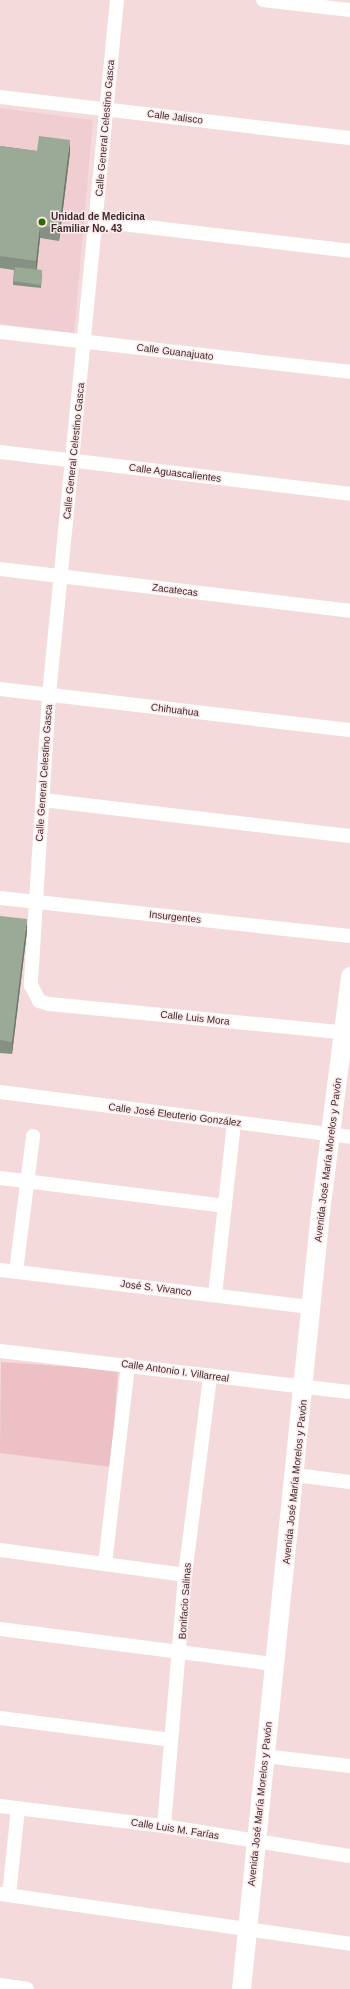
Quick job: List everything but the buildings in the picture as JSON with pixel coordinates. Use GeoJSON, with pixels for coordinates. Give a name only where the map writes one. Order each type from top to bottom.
{"type":"FeatureCollection","features":[{"type":"Feature","properties":{"kind":"street","name":"Calle General Celestino Gasca"},"geometry":{"type":"LineString","coordinates":[[39,1001],[31,985],[35,901],[49,695],[85,342],[117,0]]}},
{"type":"Feature","properties":{"kind":"street"},"geometry":{"type":"LineString","coordinates":[[262,0],[350,10]]}},
{"type":"Feature","properties":{"kind":"street","name":"Calle Jalisco"},"geometry":{"type":"LineString","coordinates":[[0,97],[350,138]]}},
{"type":"Feature","properties":{"kind":"street"},"geometry":{"type":"LineString","coordinates":[[96,221],[350,251]]}},
{"type":"Feature","properties":{"kind":"street","name":"Calle Guanajuato"},"geometry":{"type":"LineString","coordinates":[[0,332],[350,372]]}},
{"type":"Feature","properties":{"kind":"street","name":"Calle Aguascalientes"},"geometry":{"type":"LineString","coordinates":[[0,452],[350,494]]}},
{"type":"Feature","properties":{"kind":"street","name":"Zacatecas"},"geometry":{"type":"LineString","coordinates":[[0,569],[350,610]]}},
{"type":"Feature","properties":{"kind":"street","name":"Chihuahua"},"geometry":{"type":"LineString","coordinates":[[0,689],[350,730]]}},
{"type":"Feature","properties":{"kind":"street"},"geometry":{"type":"LineString","coordinates":[[43,800],[350,836]]}},
{"type":"Feature","properties":{"kind":"street","name":"Insurgentes"},"geometry":{"type":"LineString","coordinates":[[0,898],[350,936]]}},
{"type":"Feature","properties":{"kind":"street","name":"Avenida José María Morelos y Pavón"},"geometry":{"type":"LineString","coordinates":[[241,1989],[246,1931],[258,1842],[264,1756],[296,1476],[330,1135],[347,1033],[350,976]]}},
{"type":"Feature","properties":{"kind":"street","name":"Calle Luis Mora"},"geometry":{"type":"LineString","coordinates":[[39,1001],[347,1033]]}},
{"type":"Feature","properties":{"kind":"street","name":"Calle José Eleuterio González"},"geometry":{"type":"LineString","coordinates":[[0,1092],[350,1137]]}},
{"type":"Feature","properties":{"kind":"street"},"geometry":{"type":"LineString","coordinates":[[215,1295],[234,1122]]}},
{"type":"Feature","properties":{"kind":"street"},"geometry":{"type":"LineString","coordinates":[[16,1271],[33,1136]]}},
{"type":"Feature","properties":{"kind":"street"},"geometry":{"type":"LineString","coordinates":[[0,1178],[225,1206]]}},
{"type":"Feature","properties":{"kind":"street","name":"José S. Vivanco"},"geometry":{"type":"LineString","coordinates":[[0,1270],[312,1306]]}},
{"type":"Feature","properties":{"kind":"street","name":"Calle Antonio I. Villarreal"},"geometry":{"type":"LineString","coordinates":[[0,1351],[128,1364],[210,1376],[350,1392]]}},
{"type":"Feature","properties":{"kind":"street"},"geometry":{"type":"LineString","coordinates":[[105,1564],[128,1364]]}},
{"type":"Feature","properties":{"kind":"street","name":"Bonifacio Salinas"},"geometry":{"type":"LineString","coordinates":[[164,1826],[171,1740],[182,1652],[185,1575],[210,1376]]}},
{"type":"Feature","properties":{"kind":"street"},"geometry":{"type":"LineString","coordinates":[[296,1476],[350,1482]]}},
{"type":"Feature","properties":{"kind":"street"},"geometry":{"type":"LineString","coordinates":[[0,1550],[185,1575]]}},
{"type":"Feature","properties":{"kind":"street"},"geometry":{"type":"LineString","coordinates":[[0,1629],[275,1664]]}},
{"type":"Feature","properties":{"kind":"street"},"geometry":{"type":"LineString","coordinates":[[0,1718],[171,1740]]}},
{"type":"Feature","properties":{"kind":"street"},"geometry":{"type":"LineString","coordinates":[[264,1756],[350,1766]]}},
{"type":"Feature","properties":{"kind":"street","name":"Calle Luis M. Farías"},"geometry":{"type":"LineString","coordinates":[[0,1806],[164,1826],[350,1856]]}},
{"type":"Feature","properties":{"kind":"street"},"geometry":{"type":"LineString","coordinates":[[18,1808],[4,1894],[246,1931],[350,1944]]}},
{"type":"Feature","properties":{"kind":"street"},"geometry":{"type":"LineString","coordinates":[[0,1985],[27,1989]]}},
{"type":"Feature","properties":{"kind":"shaded area","name":"Unidad de Medicina Familiar No. 43"},"geometry":{"type":"Polygon","coordinates":[[[0,108],[93,120],[74,333],[0,324],[0,108]]]}},
{"type":"Feature","properties":{"kind":"shaded area"},"geometry":{"type":"Polygon","coordinates":[[[1,1362],[118,1370],[111,1467],[0,1453],[1,1362]]]}},
{"type":"Feature","properties":{"kind":"place","name":"Unidad de Medicina Familiar No. 43"},"geometry":{"type":"Point","coordinates":[42,222]}}]}
